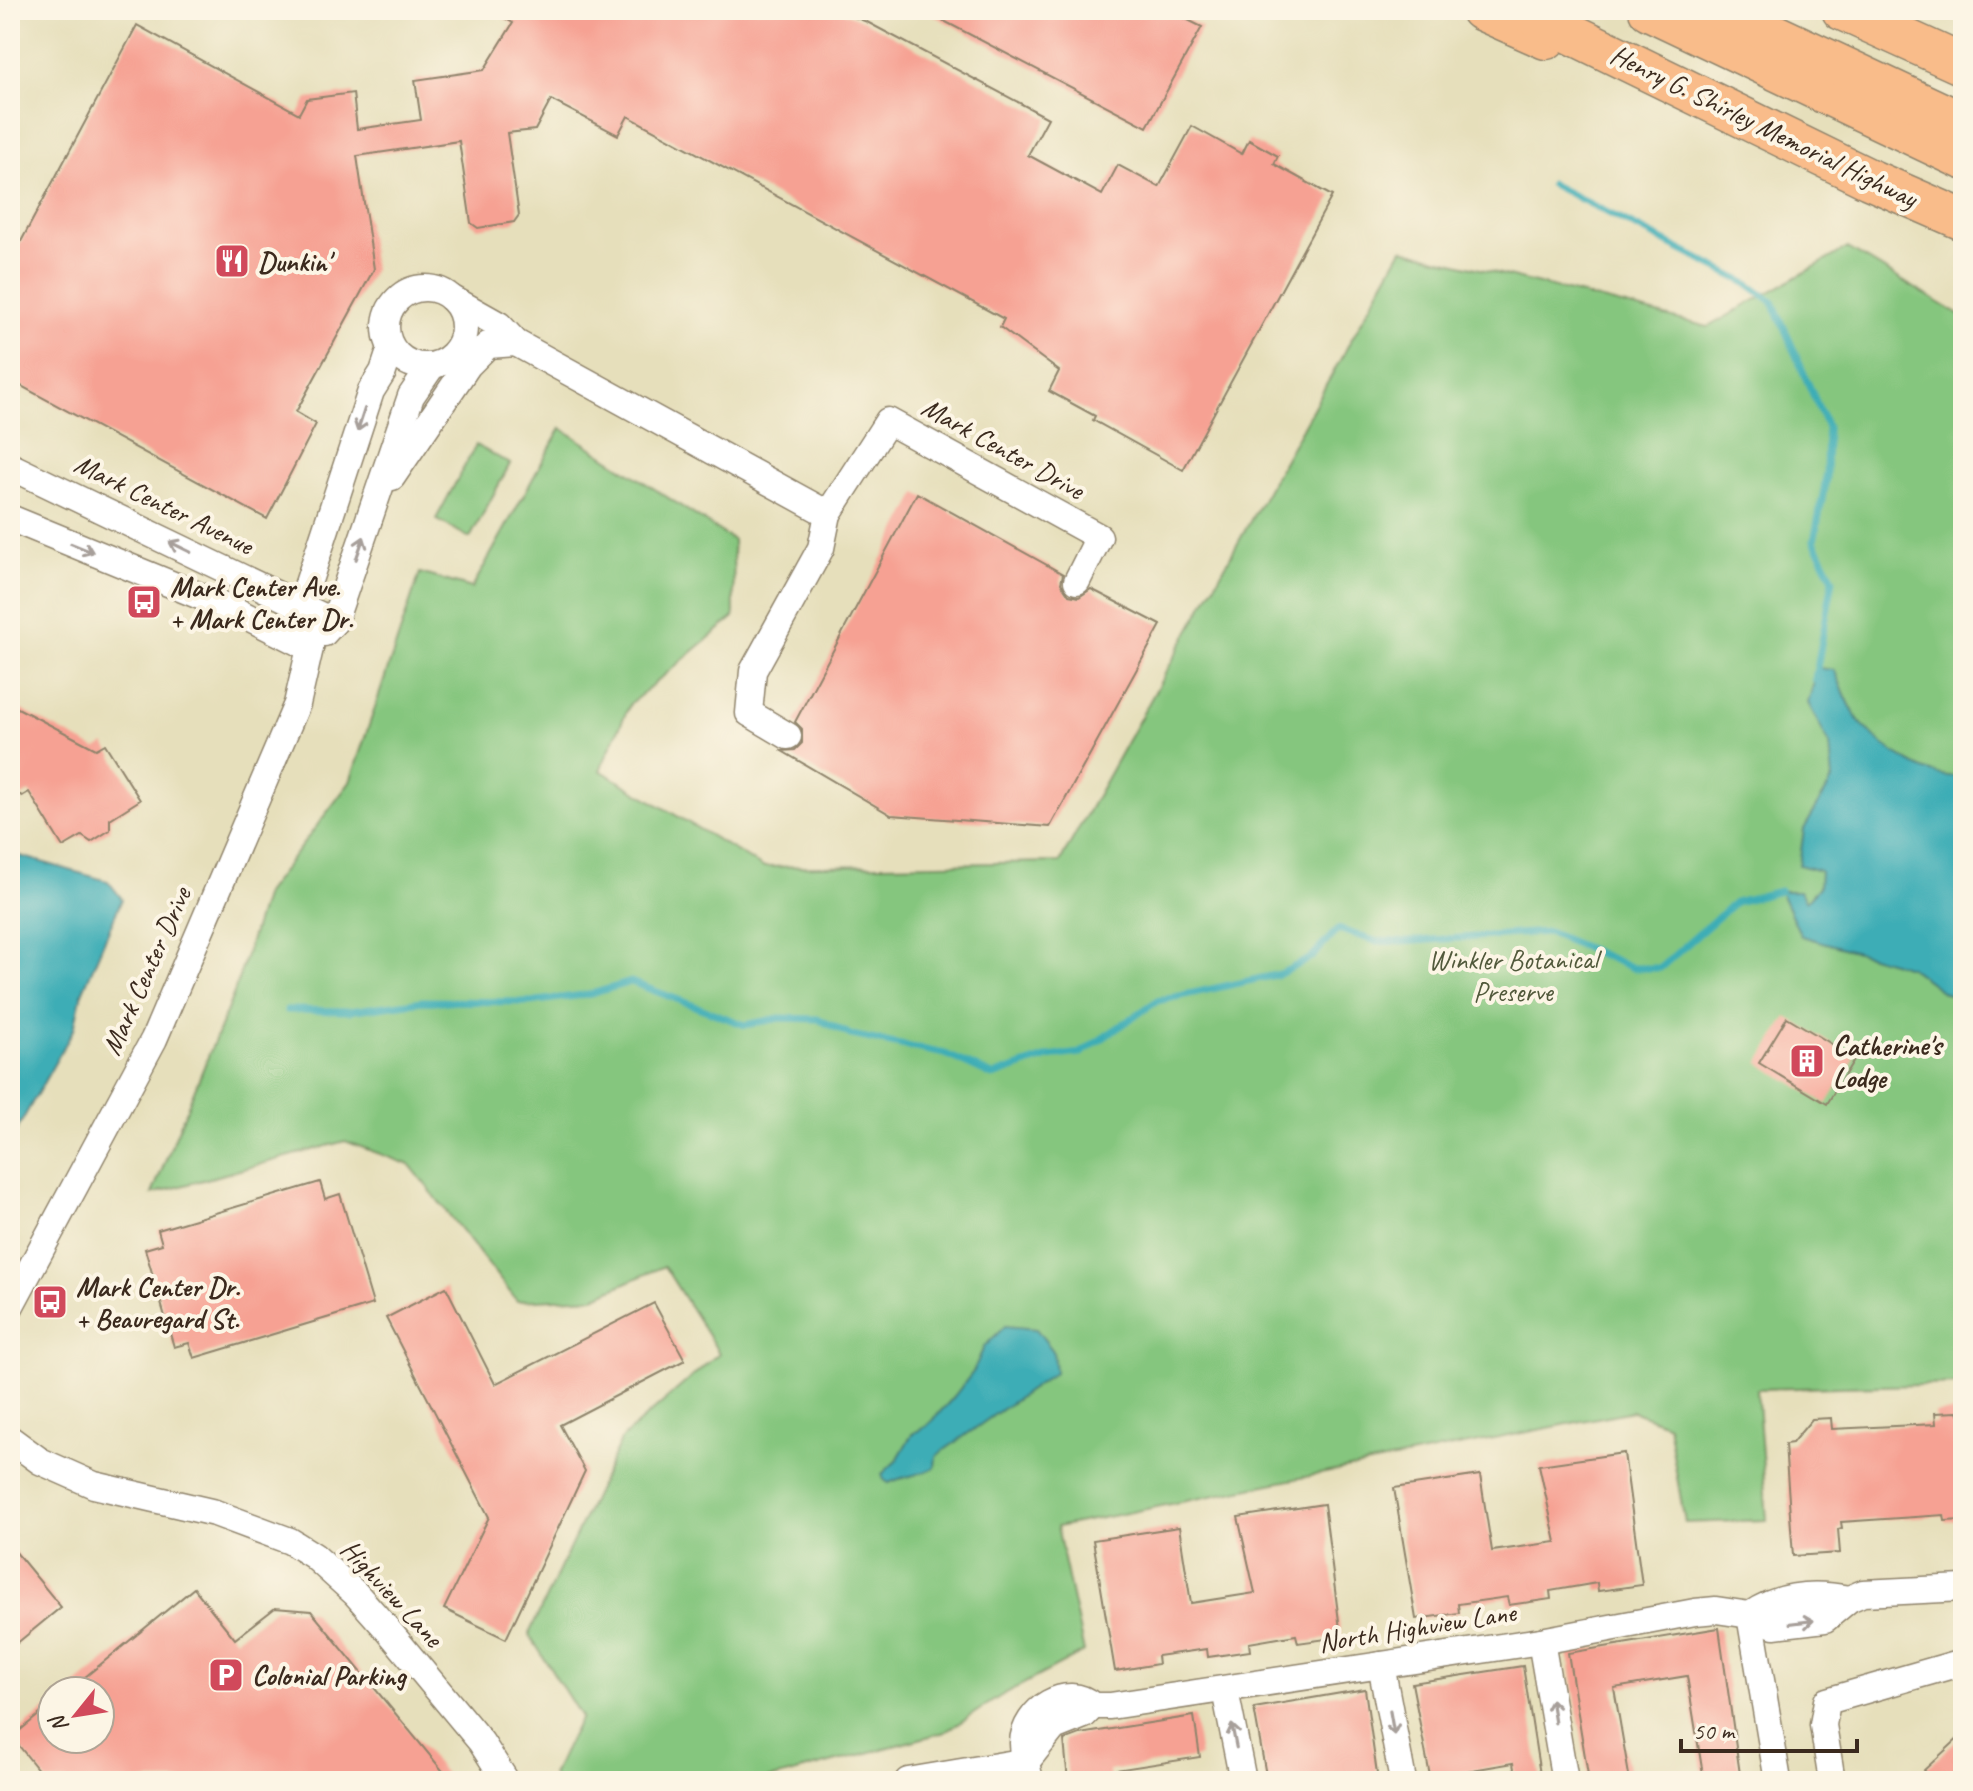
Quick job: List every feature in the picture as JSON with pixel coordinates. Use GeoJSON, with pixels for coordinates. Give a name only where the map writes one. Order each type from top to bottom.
{"type":"FeatureCollection","features":[{"type":"Feature","properties":{"kind":"highway"},"geometry":{"type":"LineString","coordinates":[[1481,10],[1869,179]]}},
{"type":"Feature","properties":{"kind":"highway","name":"Henry G. Shirley Memorial Highway"},"geometry":{"type":"LineString","coordinates":[[1523,10],[1869,179],[1963,220]]}},
{"type":"Feature","properties":{"kind":"highway"},"geometry":{"type":"LineString","coordinates":[[1649,10],[1963,159]]}},
{"type":"Feature","properties":{"kind":"highway"},"geometry":{"type":"LineString","coordinates":[[1722,10],[1963,123]]}},
{"type":"Feature","properties":{"kind":"highway"},"geometry":{"type":"LineString","coordinates":[[1842,10],[1963,65]]}},
{"type":"Feature","properties":{"kind":"street"},"geometry":{"type":"LineString","coordinates":[[451,298],[463,317],[463,339],[451,358],[431,367],[408,363],[391,348],[387,338],[387,315],[399,297],[420,288],[442,291],[499,325],[516,343],[828,514]]}},
{"type":"Feature","properties":{"kind":"street","name":"Mark Center Drive"},"geometry":{"type":"LineString","coordinates":[[379,492],[410,454],[468,365],[488,345],[516,343]]}},
{"type":"Feature","properties":{"kind":"street","name":"Mark Center Drive"},"geometry":{"type":"LineString","coordinates":[[10,1307],[154,1039],[297,704],[310,648],[301,605],[371,391],[383,372],[391,348]]}},
{"type":"Feature","properties":{"kind":"street","name":"Mark Center Drive"},"geometry":{"type":"LineString","coordinates":[[310,648],[334,622],[411,396],[431,367]]}},
{"type":"Feature","properties":{"kind":"street","name":"Mark Center Drive"},"geometry":{"type":"LineString","coordinates":[[788,736],[749,713],[753,671],[821,548],[828,514],[888,421],[1099,537],[1077,581]]}},
{"type":"Feature","properties":{"kind":"street","name":"Mark Center Avenue"},"geometry":{"type":"LineString","coordinates":[[10,466],[334,622]]}},
{"type":"Feature","properties":{"kind":"street"},"geometry":{"type":"LineString","coordinates":[[10,518],[234,610],[310,648]]}},
{"type":"Feature","properties":{"kind":"street","name":"Highview Lane"},"geometry":{"type":"LineString","coordinates":[[10,1439],[40,1461],[94,1485],[215,1513],[290,1541],[314,1556],[356,1594],[388,1630],[481,1742],[506,1781]]}},
{"type":"Feature","properties":{"kind":"street"},"geometry":{"type":"LineString","coordinates":[[1778,1781],[1750,1615],[1769,1602],[1821,1593],[1849,1599],[1863,1593],[1963,1588]]}},
{"type":"Feature","properties":{"kind":"street","name":"North Highview Lane"},"geometry":{"type":"LineString","coordinates":[[1028,1771],[1054,1727],[1084,1715],[1093,1706],[1225,1690],[1541,1641],[1695,1612],[1716,1610],[1750,1615]]}},
{"type":"Feature","properties":{"kind":"street"},"geometry":{"type":"LineString","coordinates":[[1541,1641],[1565,1781]]}},
{"type":"Feature","properties":{"kind":"street"},"geometry":{"type":"LineString","coordinates":[[1832,1781],[1823,1725],[1827,1701],[1963,1662]]}},
{"type":"Feature","properties":{"kind":"street"},"geometry":{"type":"LineString","coordinates":[[1381,1665],[1403,1781]]}},
{"type":"Feature","properties":{"kind":"street"},"geometry":{"type":"LineString","coordinates":[[1225,1690],[1243,1781]]}},
{"type":"Feature","properties":{"kind":"street"},"geometry":{"type":"LineString","coordinates":[[908,1781],[1028,1771]]}},
{"type":"Feature","properties":{"kind":"green space","name":"Winkler Botanical Preserve"},"geometry":{"type":"Polygon","coordinates":[[[1848,248],[1963,317],[1963,1384],[1757,1389],[1767,1520],[1685,1523],[1668,1425],[1632,1411],[1057,1527],[1084,1652],[1004,1694],[945,1732],[756,1781],[556,1781],[552,1775],[581,1717],[529,1634],[622,1438],[719,1353],[664,1266],[594,1297],[517,1301],[410,1165],[345,1141],[152,1194],[234,993],[265,894],[350,782],[420,573],[472,588],[561,428],[733,540],[734,617],[630,704],[600,770],[763,867],[1060,862],[1402,249],[1708,327],[1848,248]]]}},
{"type":"Feature","properties":{"kind":"green space"},"geometry":{"type":"Polygon","coordinates":[[[476,445],[510,464],[470,538],[436,519],[476,445]]]}},
{"type":"Feature","properties":{"kind":"water"},"geometry":{"type":"Polygon","coordinates":[[[1818,668],[1834,670],[1860,722],[1893,752],[1937,774],[1963,775],[1963,1000],[1943,992],[1909,967],[1801,936],[1780,891],[1799,891],[1806,901],[1819,887],[1820,871],[1799,865],[1804,829],[1833,779],[1830,745],[1808,703],[1818,668]]]}},
{"type":"Feature","properties":{"kind":"water"},"geometry":{"type":"Polygon","coordinates":[[[10,853],[108,881],[122,899],[82,993],[74,1029],[10,1142],[10,853]]]}},
{"type":"Feature","properties":{"kind":"water"},"geometry":{"type":"Polygon","coordinates":[[[1005,1326],[1036,1329],[1053,1351],[1055,1372],[936,1456],[935,1467],[889,1483],[884,1480],[882,1474],[897,1460],[912,1434],[927,1426],[952,1399],[973,1372],[984,1347],[1005,1326]]]}},
{"type":"Feature","properties":{"kind":"building"},"geometry":{"type":"Polygon","coordinates":[[[490,10],[837,10],[867,22],[1048,118],[1028,155],[1102,195],[1118,165],[1159,187],[1192,126],[1242,154],[1249,140],[1278,156],[1274,164],[1332,196],[1183,470],[1093,420],[1095,416],[1049,391],[1059,371],[1000,327],[1004,319],[628,116],[618,135],[551,100],[535,130],[507,133],[519,215],[514,222],[478,228],[471,223],[459,141],[357,156],[374,269],[296,412],[316,424],[267,519],[10,380],[10,262],[137,25],[299,114],[307,99],[353,93],[357,129],[421,120],[415,80],[484,70],[513,23],[490,10]]]}},
{"type":"Feature","properties":{"kind":"building"},"geometry":{"type":"Polygon","coordinates":[[[923,10],[1168,10],[1202,27],[1147,127],[923,10]]]}},
{"type":"Feature","properties":{"kind":"building"},"geometry":{"type":"Polygon","coordinates":[[[917,493],[1063,574],[1061,583],[1069,595],[1079,597],[1091,589],[1161,625],[1050,827],[891,815],[782,751],[795,750],[802,743],[802,729],[795,722],[917,493]]]}},
{"type":"Feature","properties":{"kind":"building"},"geometry":{"type":"Polygon","coordinates":[[[10,704],[96,749],[105,744],[140,800],[110,819],[110,830],[91,842],[82,836],[63,847],[29,792],[22,796],[10,790],[10,704]]]}},
{"type":"Feature","properties":{"kind":"building","name":"Catherine's Lodge"},"geometry":{"type":"Polygon","coordinates":[[[1787,1017],[1855,1058],[1827,1104],[1759,1063],[1787,1017]]]}},
{"type":"Feature","properties":{"kind":"building"},"geometry":{"type":"Polygon","coordinates":[[[320,1182],[325,1199],[340,1194],[373,1304],[194,1358],[189,1343],[174,1347],[145,1249],[162,1244],[158,1230],[320,1182]]]}},
{"type":"Feature","properties":{"kind":"building"},"geometry":{"type":"Polygon","coordinates":[[[446,1287],[495,1384],[654,1303],[685,1360],[560,1425],[585,1471],[506,1639],[444,1609],[489,1517],[386,1318],[446,1287]]]}},
{"type":"Feature","properties":{"kind":"building"},"geometry":{"type":"Polygon","coordinates":[[[1958,1412],[1963,1422],[1963,1520],[1945,1521],[1944,1515],[1841,1522],[1842,1528],[1838,1529],[1840,1553],[1793,1556],[1785,1444],[1792,1443],[1812,1419],[1831,1418],[1832,1429],[1936,1424],[1935,1413],[1958,1412]]]}},
{"type":"Feature","properties":{"kind":"building"},"geometry":{"type":"Polygon","coordinates":[[[1624,1453],[1642,1585],[1598,1591],[1597,1583],[1550,1591],[1551,1599],[1509,1605],[1507,1597],[1458,1604],[1459,1613],[1416,1619],[1394,1488],[1480,1475],[1492,1551],[1556,1542],[1539,1465],[1624,1453]]]}},
{"type":"Feature","properties":{"kind":"building"},"geometry":{"type":"Polygon","coordinates":[[[1324,1504],[1341,1637],[1298,1643],[1296,1635],[1249,1643],[1250,1651],[1208,1657],[1207,1649],[1157,1656],[1158,1664],[1115,1671],[1093,1540],[1179,1527],[1191,1603],[1255,1593],[1238,1517],[1324,1504]]]}},
{"type":"Feature","properties":{"kind":"building"},"geometry":{"type":"Polygon","coordinates":[[[10,1545],[61,1607],[10,1649],[10,1545]]]}},
{"type":"Feature","properties":{"kind":"building","name":"Colonial Parking"},"geometry":{"type":"Polygon","coordinates":[[[194,1588],[235,1639],[275,1608],[311,1611],[451,1781],[47,1781],[12,1737],[36,1717],[36,1755],[116,1755],[116,1675],[88,1675],[194,1588]]]}},
{"type":"Feature","properties":{"kind":"building"},"geometry":{"type":"Polygon","coordinates":[[[1719,1628],[1741,1781],[1704,1781],[1687,1676],[1614,1688],[1630,1781],[1589,1781],[1568,1653],[1719,1628]]]}},
{"type":"Feature","properties":{"kind":"building"},"geometry":{"type":"Polygon","coordinates":[[[1523,1666],[1541,1781],[1516,1781],[1513,1763],[1455,1773],[1456,1781],[1431,1781],[1412,1683],[1523,1666]]]}},
{"type":"Feature","properties":{"kind":"building"},"geometry":{"type":"Polygon","coordinates":[[[1365,1689],[1378,1781],[1267,1781],[1254,1708],[1365,1689]]]}},
{"type":"Feature","properties":{"kind":"building"},"geometry":{"type":"Polygon","coordinates":[[[1194,1716],[1200,1757],[1109,1771],[1110,1781],[1068,1781],[1064,1740],[1080,1734],[1194,1716]]]}},
{"type":"Feature","properties":{"kind":"building"},"geometry":{"type":"Polygon","coordinates":[[[1963,1734],[1963,1781],[1931,1781],[1923,1771],[1963,1734]]]}},
{"type":"Feature","properties":{"kind":"waterway"},"geometry":{"type":"LineString","coordinates":[[1551,184],[1748,284],[1773,302],[1827,427],[1826,479],[1814,541],[1833,579],[1815,679]]}},
{"type":"Feature","properties":{"kind":"waterway"},"geometry":{"type":"LineString","coordinates":[[287,1010],[349,1011],[423,1001],[530,1002],[591,994],[631,982],[745,1025],[780,1018],[818,1019],[851,1035],[945,1054],[993,1076],[1048,1057],[1081,1053],[1157,1001],[1280,974],[1311,958],[1338,929],[1375,941],[1401,942],[1548,932],[1633,968],[1660,968],[1735,902],[1780,891]]}},
{"type":"Feature","properties":{"kind":"place","name":"Dunkin'"},"geometry":{"type":"Point","coordinates":[232,261]}},
{"type":"Feature","properties":{"kind":"place","name":"Mark Center Ave. + Mark Center Dr."},"geometry":{"type":"Point","coordinates":[144,602]}},
{"type":"Feature","properties":{"kind":"place","name":"Catherine's Lodge"},"geometry":{"type":"Point","coordinates":[1807,1061]}},
{"type":"Feature","properties":{"kind":"place","name":"Mark Center Dr. + Beauregard St."},"geometry":{"type":"Point","coordinates":[50,1302]}},
{"type":"Feature","properties":{"kind":"place","name":"Colonial Parking"},"geometry":{"type":"Point","coordinates":[226,1675]}}]}
